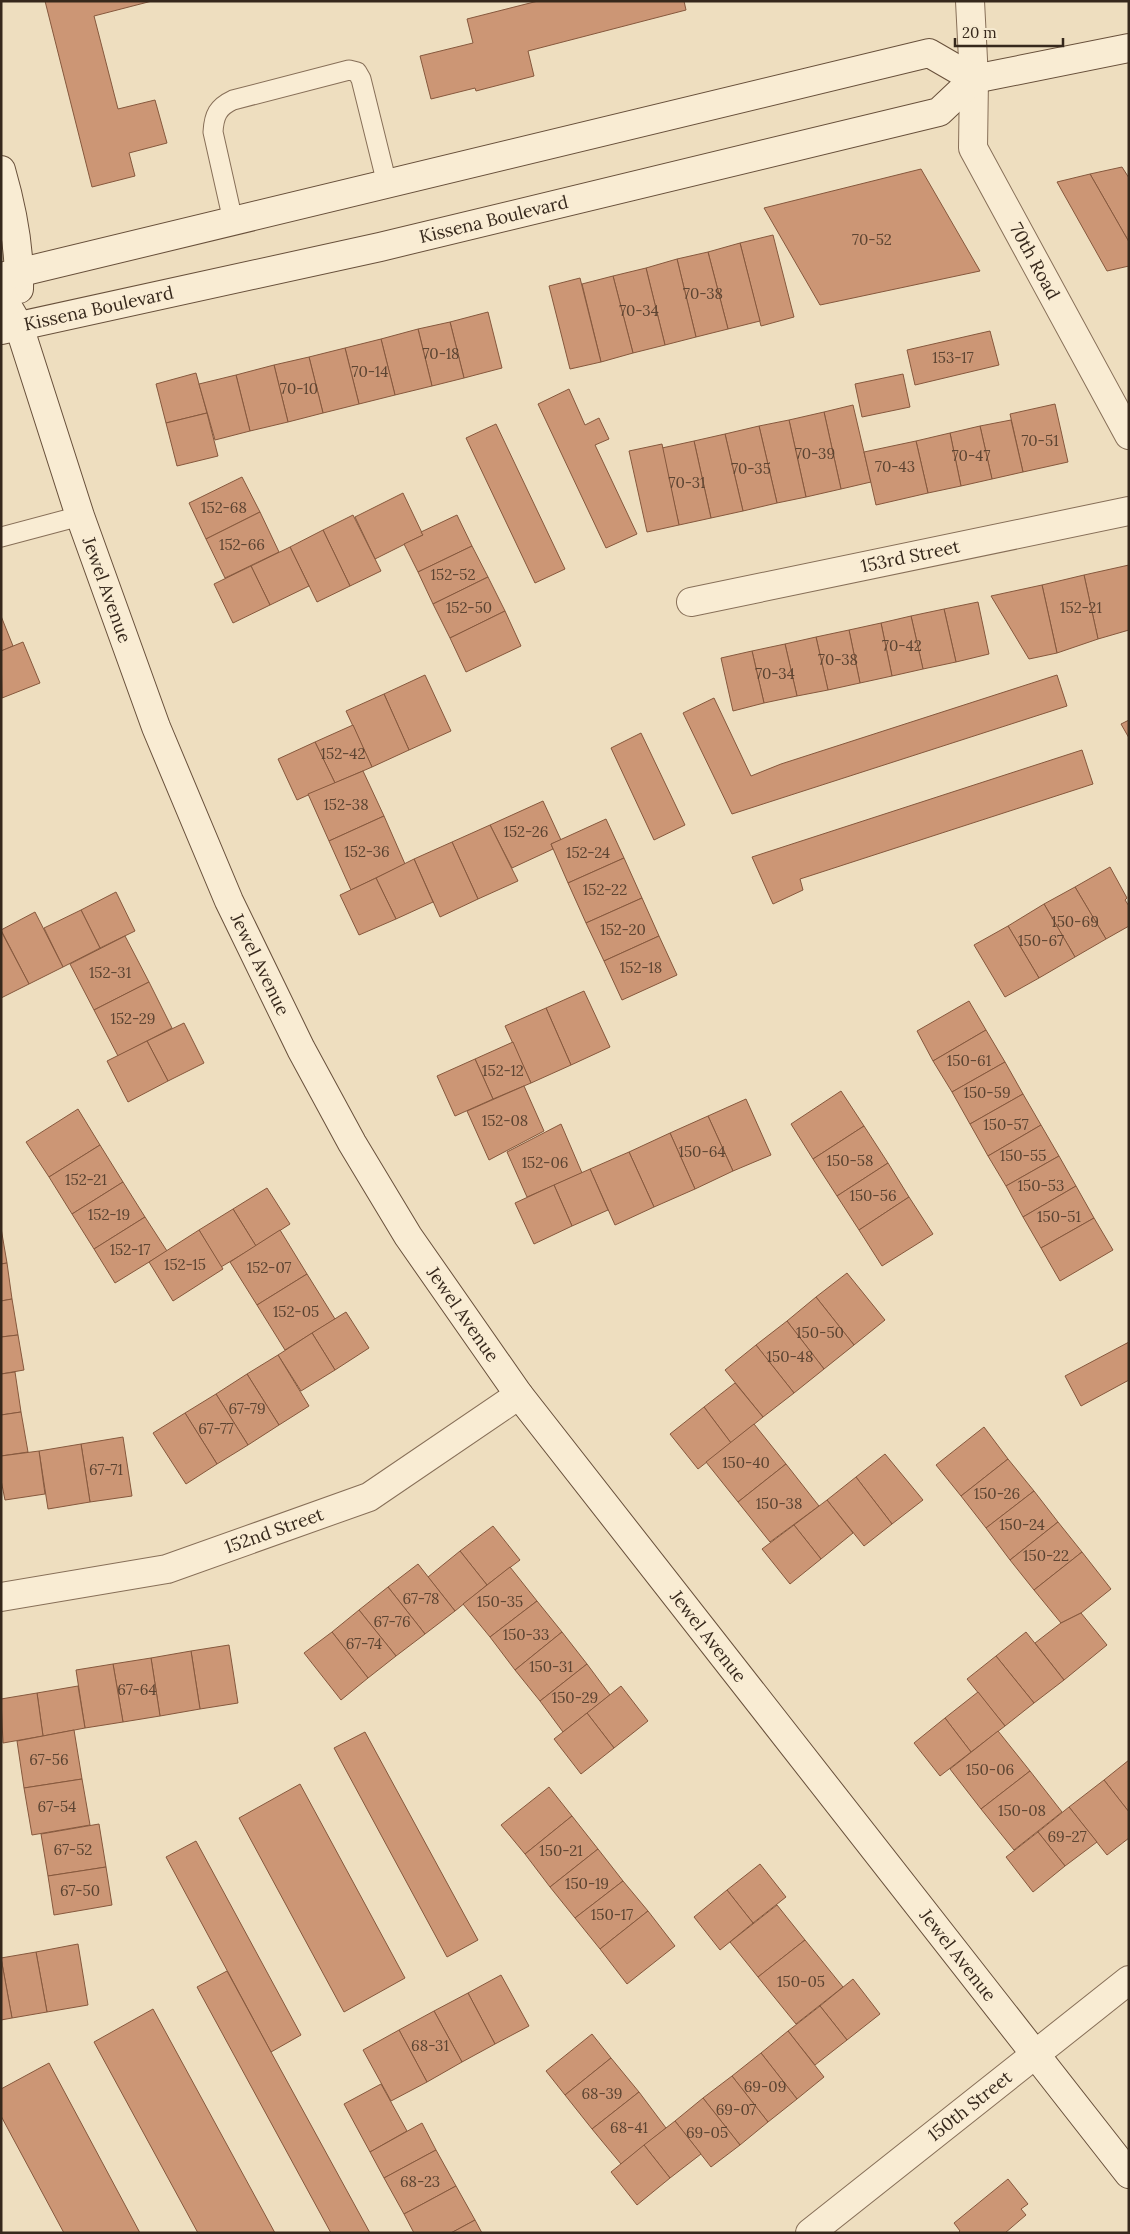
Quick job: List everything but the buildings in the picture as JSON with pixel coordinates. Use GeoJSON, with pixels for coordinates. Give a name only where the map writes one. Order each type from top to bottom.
{"type":"FeatureCollection","features":[{"type":"Feature","properties":{"kind":"street","name":"70th Road"},"geometry":{"type":"LineString","coordinates":[[970,1],[974,79],[973,148],[1129,435]]}},
{"type":"Feature","properties":{"kind":"street"},"geometry":{"type":"LineString","coordinates":[[10,274],[929,53],[974,79],[1129,48]]}},
{"type":"Feature","properties":{"kind":"street","name":"Kissena Boulevard"},"geometry":{"type":"LineString","coordinates":[[10,328],[380,247],[939,112],[974,79]]}},
{"type":"Feature","properties":{"kind":"street","name":"Jewel Avenue"},"geometry":{"type":"LineString","coordinates":[[1,170],[9,198],[10,328]]}},
{"type":"Feature","properties":{"kind":"street","name":"Jewel Avenue"},"geometry":{"type":"LineString","coordinates":[[1,295],[10,328],[156,727],[229,901],[301,1049],[352,1143],[408,1236],[518,1395],[1129,2174]]}},
{"type":"Feature","properties":{"kind":"street","name":"153rd Street"},"geometry":{"type":"LineString","coordinates":[[691,602],[1129,511]]}},
{"type":"Feature","properties":{"kind":"street","name":"152nd Street"},"geometry":{"type":"LineString","coordinates":[[1,1597],[168,1569],[369,1497],[518,1395]]}},
{"type":"Feature","properties":{"kind":"street","name":"150th Street"},"geometry":{"type":"LineString","coordinates":[[810,2233],[1129,1980]]}},
{"type":"Feature","properties":{"kind":"lane"},"geometry":{"type":"LineString","coordinates":[[233,221],[213,132],[213,121],[220,106],[233,100],[349,70],[357,72],[361,79],[387,184]]}},
{"type":"Feature","properties":{"kind":"lane"},"geometry":{"type":"LineString","coordinates":[[1,537],[80,516]]}}]}
